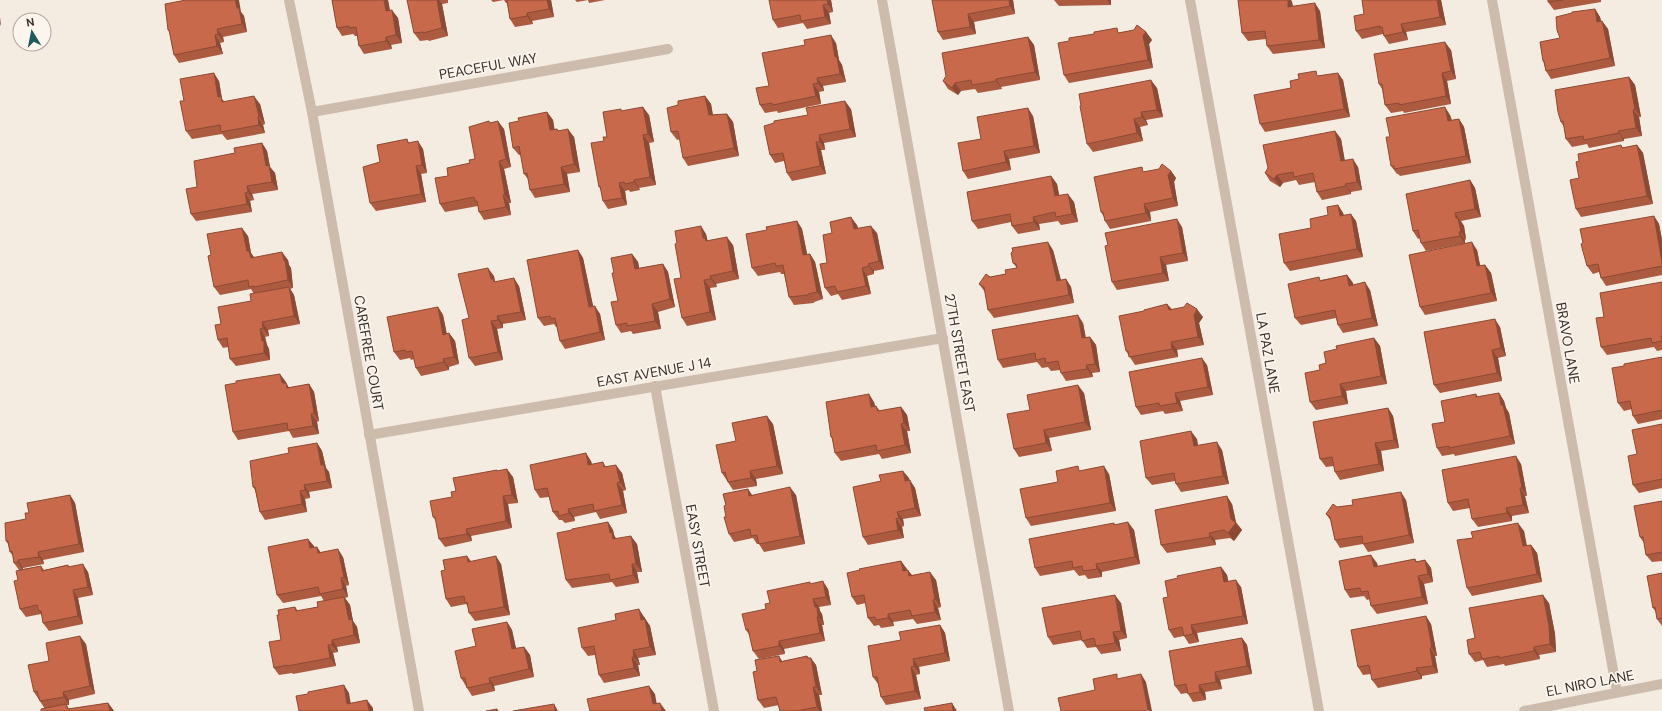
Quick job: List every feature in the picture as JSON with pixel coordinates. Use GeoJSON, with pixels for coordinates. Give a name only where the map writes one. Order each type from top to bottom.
{"type":"FeatureCollection","features":[{"type":"Feature","properties":{"kind":"street","name":"CAREFREE COURT"},"geometry":{"type":"LineString","coordinates":[[290,0],[312,112],[419,711]]}},
{"type":"Feature","properties":{"kind":"street","name":"27TH STREET EAST"},"geometry":{"type":"LineString","coordinates":[[882,0],[1009,711]]}},
{"type":"Feature","properties":{"kind":"street","name":"LA PAZ LANE"},"geometry":{"type":"LineString","coordinates":[[1190,0],[1319,711]]}},
{"type":"Feature","properties":{"kind":"street","name":"BRAVO LANE"},"geometry":{"type":"LineString","coordinates":[[1492,0],[1617,692]]}},
{"type":"Feature","properties":{"kind":"street","name":"PEACEFUL WAY"},"geometry":{"type":"LineString","coordinates":[[312,112],[668,49]]}},
{"type":"Feature","properties":{"kind":"street","name":"EAST AVENUE J 14"},"geometry":{"type":"LineString","coordinates":[[369,435],[943,338]]}},
{"type":"Feature","properties":{"kind":"street","name":"EASY STREET"},"geometry":{"type":"LineString","coordinates":[[655,386],[714,711]]}},
{"type":"Feature","properties":{"kind":"street","name":"EL NIRO LANE"},"geometry":{"type":"LineString","coordinates":[[1524,711],[1662,684]]}},
{"type":"Feature","properties":{"kind":"building"},"geometry":{"type":"Polygon","coordinates":[[[186,0],[235,0],[237,8],[239,8],[242,24],[217,29],[218,34],[215,35],[217,46],[174,55],[168,30],[165,4],[186,0]]]}},
{"type":"Feature","properties":{"kind":"building"},"geometry":{"type":"Polygon","coordinates":[[[332,0],[384,0],[386,11],[392,10],[396,35],[386,37],[386,41],[359,46],[356,27],[349,28],[349,26],[337,28],[332,0]]]}},
{"type":"Feature","properties":{"kind":"building"},"geometry":{"type":"Polygon","coordinates":[[[407,0],[437,0],[442,28],[423,33],[414,33],[407,0]]]}},
{"type":"Feature","properties":{"kind":"building"},"geometry":{"type":"Polygon","coordinates":[[[507,0],[547,0],[549,9],[527,13],[527,16],[510,19],[507,0]]]}},
{"type":"Feature","properties":{"kind":"building"},"geometry":{"type":"Polygon","coordinates":[[[769,0],[827,0],[828,4],[823,5],[825,17],[801,21],[800,15],[773,20],[769,0]]]}},
{"type":"Feature","properties":{"kind":"building"},"geometry":{"type":"Polygon","coordinates":[[[932,0],[1009,0],[1010,6],[968,14],[970,27],[938,32],[932,0]]]}},
{"type":"Feature","properties":{"kind":"building"},"geometry":{"type":"Polygon","coordinates":[[[1238,0],[1288,0],[1288,7],[1315,3],[1319,40],[1267,46],[1265,31],[1242,33],[1238,0]]]}},
{"type":"Feature","properties":{"kind":"building"},"geometry":{"type":"Polygon","coordinates":[[[1362,0],[1437,0],[1440,17],[1401,24],[1403,32],[1384,36],[1382,27],[1380,28],[1380,26],[1356,31],[1354,16],[1364,14],[1362,0]]]}},
{"type":"Feature","properties":{"kind":"building"},"geometry":{"type":"Polygon","coordinates":[[[1548,0],[1563,0],[1548,2],[1548,0]]]}},
{"type":"Feature","properties":{"kind":"building"},"geometry":{"type":"Polygon","coordinates":[[[1595,9],[1597,22],[1602,21],[1610,58],[1546,71],[1540,42],[1560,38],[1557,30],[1556,17],[1572,12],[1595,9]]]}},
{"type":"Feature","properties":{"kind":"building"},"geometry":{"type":"Polygon","coordinates":[[[1137,25],[1146,32],[1143,36],[1148,60],[1064,75],[1058,43],[1069,41],[1069,38],[1117,28],[1118,33],[1134,30],[1137,25]]]}},
{"type":"Feature","properties":{"kind":"building"},"geometry":{"type":"Polygon","coordinates":[[[831,35],[840,74],[817,78],[818,83],[813,84],[816,96],[773,105],[772,103],[760,105],[756,88],[769,86],[762,53],[805,45],[804,40],[831,35]]]}},
{"type":"Feature","properties":{"kind":"building"},"geometry":{"type":"Polygon","coordinates":[[[1028,37],[1035,72],[972,85],[971,80],[955,83],[952,88],[943,81],[946,76],[942,53],[1028,37]]]}},
{"type":"Feature","properties":{"kind":"building"},"geometry":{"type":"Polygon","coordinates":[[[1445,42],[1451,71],[1442,73],[1446,96],[1399,105],[1399,103],[1385,105],[1382,84],[1379,84],[1374,54],[1445,42]]]}},
{"type":"Feature","properties":{"kind":"building"},"geometry":{"type":"Polygon","coordinates":[[[1316,71],[1317,76],[1338,73],[1344,109],[1260,124],[1254,95],[1291,88],[1290,81],[1299,79],[1298,74],[1316,71]]]}},
{"type":"Feature","properties":{"kind":"building"},"geometry":{"type":"Polygon","coordinates":[[[214,73],[218,97],[221,96],[222,102],[254,96],[259,116],[259,125],[221,132],[220,125],[186,131],[180,101],[184,101],[180,79],[214,73]]]}},
{"type":"Feature","properties":{"kind":"building"},"geometry":{"type":"Polygon","coordinates":[[[1629,77],[1635,109],[1633,110],[1636,128],[1584,140],[1583,136],[1566,139],[1563,121],[1561,122],[1558,112],[1555,90],[1629,77]]]}},
{"type":"Feature","properties":{"kind":"building"},"geometry":{"type":"Polygon","coordinates":[[[1151,80],[1157,110],[1141,112],[1142,117],[1134,119],[1137,133],[1087,144],[1079,94],[1151,80]]]}},
{"type":"Feature","properties":{"kind":"building"},"geometry":{"type":"Polygon","coordinates":[[[705,96],[709,115],[727,114],[734,148],[683,158],[678,131],[671,132],[667,108],[678,105],[678,101],[705,96]]]}},
{"type":"Feature","properties":{"kind":"building"},"geometry":{"type":"Polygon","coordinates":[[[845,101],[850,129],[819,135],[820,142],[816,142],[820,166],[787,173],[783,153],[770,155],[764,126],[774,123],[774,121],[808,115],[806,108],[845,101]]]}},
{"type":"Feature","properties":{"kind":"building"},"geometry":{"type":"Polygon","coordinates":[[[643,107],[648,134],[643,135],[650,177],[634,180],[634,182],[625,184],[624,182],[619,183],[622,198],[603,201],[591,143],[604,141],[603,137],[607,137],[603,112],[621,109],[621,111],[643,107]]]}},
{"type":"Feature","properties":{"kind":"building"},"geometry":{"type":"Polygon","coordinates":[[[1445,107],[1448,121],[1459,119],[1466,156],[1394,169],[1394,166],[1391,166],[1386,137],[1390,137],[1386,118],[1445,107]]]}},
{"type":"Feature","properties":{"kind":"building"},"geometry":{"type":"Polygon","coordinates":[[[1028,108],[1034,146],[1004,151],[1006,162],[963,171],[958,143],[981,139],[977,117],[1028,108]]]}},
{"type":"Feature","properties":{"kind":"building"},"geometry":{"type":"Polygon","coordinates":[[[547,112],[550,130],[557,129],[558,131],[568,129],[574,164],[561,167],[564,184],[530,190],[527,173],[524,174],[519,146],[513,148],[509,123],[519,121],[518,118],[547,112]]]}},
{"type":"Feature","properties":{"kind":"building"},"geometry":{"type":"Polygon","coordinates":[[[489,121],[490,123],[498,121],[506,159],[499,161],[506,207],[479,212],[477,201],[475,201],[474,197],[440,204],[435,178],[448,176],[447,168],[470,163],[469,160],[475,159],[469,127],[489,121]]]}},
{"type":"Feature","properties":{"kind":"building"},"geometry":{"type":"Polygon","coordinates":[[[1335,131],[1341,161],[1353,159],[1357,182],[1345,184],[1346,186],[1317,192],[1313,173],[1294,177],[1293,172],[1277,175],[1274,179],[1265,173],[1268,168],[1263,145],[1335,131]]]}},
{"type":"Feature","properties":{"kind":"building"},"geometry":{"type":"Polygon","coordinates":[[[407,139],[408,143],[418,141],[422,165],[416,166],[421,194],[370,203],[363,167],[380,162],[377,145],[407,139]]]}},
{"type":"Feature","properties":{"kind":"building"},"geometry":{"type":"Polygon","coordinates":[[[262,143],[266,166],[269,165],[272,182],[247,186],[248,192],[245,193],[247,204],[191,214],[186,189],[197,187],[194,161],[235,153],[234,148],[262,143]]]}},
{"type":"Feature","properties":{"kind":"building"},"geometry":{"type":"Polygon","coordinates":[[[1621,145],[1622,148],[1637,145],[1647,196],[1576,209],[1570,180],[1579,178],[1576,162],[1579,161],[1578,154],[1621,145]]]}},
{"type":"Feature","properties":{"kind":"building"},"geometry":{"type":"Polygon","coordinates":[[[1162,164],[1171,171],[1168,175],[1173,198],[1144,204],[1146,213],[1105,221],[1103,212],[1101,212],[1094,177],[1142,167],[1143,172],[1159,169],[1162,164]]]}},
{"type":"Feature","properties":{"kind":"building"},"geometry":{"type":"Polygon","coordinates":[[[1051,176],[1055,196],[1068,194],[1072,214],[1056,217],[1055,212],[1033,217],[1034,222],[1012,226],[1010,214],[972,221],[967,192],[1051,176]]]}},
{"type":"Feature","properties":{"kind":"building"},"geometry":{"type":"Polygon","coordinates":[[[1470,180],[1475,209],[1455,213],[1456,218],[1458,218],[1461,232],[1459,232],[1460,236],[1421,243],[1418,230],[1413,231],[1406,194],[1470,180]]]}},
{"type":"Feature","properties":{"kind":"building"},"geometry":{"type":"Polygon","coordinates":[[[1338,205],[1340,216],[1351,214],[1357,249],[1284,263],[1279,234],[1311,228],[1310,219],[1328,215],[1327,207],[1338,205]]]}},
{"type":"Feature","properties":{"kind":"building"},"geometry":{"type":"Polygon","coordinates":[[[1654,216],[1662,266],[1601,278],[1598,264],[1587,266],[1581,244],[1583,243],[1580,229],[1654,216]]]}},
{"type":"Feature","properties":{"kind":"building"},"geometry":{"type":"Polygon","coordinates":[[[851,217],[854,229],[871,226],[879,261],[868,264],[869,266],[862,268],[866,286],[837,292],[835,286],[825,288],[820,264],[827,263],[823,235],[832,233],[830,222],[851,217]]]}},
{"type":"Feature","properties":{"kind":"building"},"geometry":{"type":"Polygon","coordinates":[[[1177,219],[1183,253],[1160,257],[1163,273],[1112,282],[1105,246],[1108,245],[1105,233],[1177,219]]]}},
{"type":"Feature","properties":{"kind":"building"},"geometry":{"type":"Polygon","coordinates":[[[797,221],[803,255],[810,254],[817,292],[808,295],[789,297],[783,265],[776,266],[775,263],[752,268],[746,234],[767,230],[766,227],[797,221]]]}},
{"type":"Feature","properties":{"kind":"building"},"geometry":{"type":"Polygon","coordinates":[[[701,226],[703,238],[705,238],[706,241],[727,237],[733,271],[710,276],[711,279],[704,280],[710,312],[682,318],[674,279],[681,278],[675,244],[677,243],[675,231],[701,226]]]}},
{"type":"Feature","properties":{"kind":"building"},"geometry":{"type":"Polygon","coordinates":[[[242,228],[247,251],[249,251],[251,258],[282,252],[284,261],[285,260],[288,280],[249,287],[248,280],[214,287],[208,256],[211,255],[207,234],[242,228]]]}},
{"type":"Feature","properties":{"kind":"building"},"geometry":{"type":"Polygon","coordinates":[[[1048,242],[1057,281],[1066,279],[1069,295],[988,310],[984,287],[979,284],[986,274],[990,277],[1006,274],[1005,270],[1017,268],[1016,264],[1013,263],[1011,253],[1013,251],[1012,248],[1048,242]]]}},
{"type":"Feature","properties":{"kind":"building"},"geometry":{"type":"Polygon","coordinates":[[[1472,242],[1477,266],[1485,265],[1491,293],[1420,307],[1409,255],[1472,242]]]}},
{"type":"Feature","properties":{"kind":"building"},"geometry":{"type":"Polygon","coordinates":[[[578,250],[589,307],[595,306],[600,332],[560,341],[555,318],[551,319],[550,316],[538,318],[527,260],[578,250]]]}},
{"type":"Feature","properties":{"kind":"building"},"geometry":{"type":"Polygon","coordinates":[[[632,254],[635,269],[663,264],[670,299],[652,304],[655,321],[627,326],[627,323],[616,325],[611,302],[618,301],[612,273],[614,273],[611,258],[632,254]]]}},
{"type":"Feature","properties":{"kind":"building"},"geometry":{"type":"Polygon","coordinates":[[[488,268],[491,279],[493,279],[494,282],[514,278],[521,312],[497,316],[498,320],[491,321],[498,352],[469,358],[462,320],[469,318],[458,274],[488,268]]]}},
{"type":"Feature","properties":{"kind":"building"},"geometry":{"type":"Polygon","coordinates":[[[1347,275],[1349,286],[1365,282],[1372,318],[1338,325],[1335,310],[1295,318],[1288,284],[1319,277],[1320,281],[1347,275]]]}},
{"type":"Feature","properties":{"kind":"building"},"geometry":{"type":"Polygon","coordinates":[[[1662,282],[1662,341],[1652,343],[1651,338],[1601,347],[1596,318],[1604,317],[1600,293],[1662,282]]]}},
{"type":"Feature","properties":{"kind":"building"},"geometry":{"type":"Polygon","coordinates":[[[289,287],[294,316],[262,322],[263,328],[260,329],[262,341],[264,341],[264,353],[230,359],[227,338],[218,340],[215,325],[221,324],[218,307],[251,301],[250,294],[289,287]]]}},
{"type":"Feature","properties":{"kind":"building"},"geometry":{"type":"Polygon","coordinates":[[[1187,303],[1197,309],[1194,315],[1198,337],[1171,342],[1172,349],[1129,357],[1128,351],[1126,351],[1119,316],[1144,311],[1167,304],[1169,310],[1184,307],[1187,303]]]}},
{"type":"Feature","properties":{"kind":"building"},"geometry":{"type":"Polygon","coordinates":[[[438,307],[443,335],[449,333],[454,357],[443,359],[444,362],[416,368],[412,351],[406,352],[405,350],[394,352],[387,317],[438,307]]]}},
{"type":"Feature","properties":{"kind":"building"},"geometry":{"type":"Polygon","coordinates":[[[1078,315],[1082,338],[1090,337],[1095,364],[1086,365],[1087,369],[1061,373],[1058,361],[1046,363],[1045,358],[1036,360],[1035,353],[998,360],[992,330],[1078,315]]]}},
{"type":"Feature","properties":{"kind":"building"},"geometry":{"type":"Polygon","coordinates":[[[1495,319],[1501,348],[1492,350],[1497,373],[1434,385],[1424,332],[1495,319]]]}},
{"type":"Feature","properties":{"kind":"building"},"geometry":{"type":"Polygon","coordinates":[[[1374,338],[1381,376],[1340,384],[1342,396],[1310,402],[1305,373],[1320,370],[1319,365],[1326,363],[1324,352],[1337,349],[1336,346],[1374,338]]]}},
{"type":"Feature","properties":{"kind":"building"},"geometry":{"type":"Polygon","coordinates":[[[1662,357],[1662,410],[1633,416],[1630,401],[1618,403],[1612,368],[1624,366],[1624,364],[1662,357]]]}},
{"type":"Feature","properties":{"kind":"building"},"geometry":{"type":"Polygon","coordinates":[[[1202,358],[1208,387],[1175,393],[1177,403],[1160,406],[1159,403],[1136,407],[1129,372],[1202,358]]]}},
{"type":"Feature","properties":{"kind":"building"},"geometry":{"type":"Polygon","coordinates":[[[280,374],[282,383],[286,383],[287,388],[309,384],[314,413],[311,414],[313,426],[288,430],[287,423],[233,432],[225,385],[236,383],[236,381],[280,374]]]}},
{"type":"Feature","properties":{"kind":"building"},"geometry":{"type":"Polygon","coordinates":[[[1078,385],[1085,422],[1044,430],[1046,443],[1014,449],[1007,414],[1030,410],[1027,395],[1078,385]]]}},
{"type":"Feature","properties":{"kind":"building"},"geometry":{"type":"Polygon","coordinates":[[[1499,393],[1510,436],[1449,448],[1449,446],[1437,448],[1432,424],[1445,422],[1441,401],[1476,394],[1476,397],[1499,393]]]}},
{"type":"Feature","properties":{"kind":"building"},"geometry":{"type":"Polygon","coordinates":[[[869,394],[871,407],[876,406],[878,411],[901,407],[904,423],[901,424],[905,445],[877,451],[876,445],[835,453],[826,402],[869,394]]]}},
{"type":"Feature","properties":{"kind":"building"},"geometry":{"type":"Polygon","coordinates":[[[1388,408],[1394,440],[1375,443],[1379,464],[1335,472],[1332,457],[1320,459],[1313,422],[1388,408]]]}},
{"type":"Feature","properties":{"kind":"building"},"geometry":{"type":"Polygon","coordinates":[[[767,416],[777,466],[750,471],[751,478],[728,482],[725,472],[722,473],[716,445],[736,441],[732,423],[767,416]]]}},
{"type":"Feature","properties":{"kind":"building"},"geometry":{"type":"Polygon","coordinates":[[[1662,424],[1662,479],[1633,485],[1628,456],[1637,454],[1632,430],[1662,424]]]}},
{"type":"Feature","properties":{"kind":"building"},"geometry":{"type":"Polygon","coordinates":[[[1191,431],[1194,446],[1217,442],[1223,476],[1176,484],[1174,473],[1146,478],[1140,441],[1191,431]]]}},
{"type":"Feature","properties":{"kind":"building"},"geometry":{"type":"Polygon","coordinates":[[[317,443],[321,465],[324,465],[327,481],[304,485],[305,490],[300,491],[302,504],[260,512],[255,487],[253,487],[250,461],[289,453],[288,448],[317,443]]]}},
{"type":"Feature","properties":{"kind":"building"},"geometry":{"type":"Polygon","coordinates":[[[586,453],[588,465],[603,462],[604,467],[616,465],[620,482],[617,483],[622,505],[594,511],[593,504],[568,509],[569,513],[559,516],[558,511],[553,512],[547,488],[535,490],[530,465],[586,453]]]}},
{"type":"Feature","properties":{"kind":"building"},"geometry":{"type":"Polygon","coordinates":[[[1516,456],[1522,488],[1520,488],[1523,505],[1506,508],[1507,513],[1472,519],[1468,499],[1448,503],[1442,470],[1516,456]]]}},
{"type":"Feature","properties":{"kind":"building"},"geometry":{"type":"Polygon","coordinates":[[[1078,466],[1079,471],[1104,466],[1110,503],[1026,518],[1020,489],[1058,482],[1056,471],[1078,466]]]}},
{"type":"Feature","properties":{"kind":"building"},"geometry":{"type":"Polygon","coordinates":[[[507,469],[512,495],[503,496],[506,521],[466,529],[467,534],[439,539],[430,501],[452,497],[451,492],[456,491],[453,478],[507,469]]]}},
{"type":"Feature","properties":{"kind":"building"},"geometry":{"type":"Polygon","coordinates":[[[903,471],[905,481],[910,480],[915,508],[897,512],[899,518],[896,519],[898,530],[863,537],[853,487],[881,481],[879,475],[903,471]]]}},
{"type":"Feature","properties":{"kind":"building"},"geometry":{"type":"Polygon","coordinates":[[[790,487],[800,536],[759,544],[757,535],[751,536],[750,529],[729,534],[724,517],[726,517],[724,506],[726,505],[723,494],[748,489],[749,496],[790,487]]]}},
{"type":"Feature","properties":{"kind":"building"},"geometry":{"type":"Polygon","coordinates":[[[1401,492],[1409,535],[1363,544],[1362,536],[1335,540],[1330,517],[1326,514],[1333,504],[1337,507],[1353,505],[1352,500],[1401,492]]]}},
{"type":"Feature","properties":{"kind":"building"},"geometry":{"type":"Polygon","coordinates":[[[70,495],[79,544],[38,552],[39,557],[18,560],[18,562],[14,563],[12,551],[10,552],[8,541],[6,541],[5,523],[26,519],[25,513],[29,513],[27,503],[70,495]]]}},
{"type":"Feature","properties":{"kind":"building"},"geometry":{"type":"Polygon","coordinates":[[[1227,496],[1231,519],[1236,523],[1228,533],[1224,530],[1209,533],[1210,537],[1161,545],[1155,510],[1227,496]]]}},
{"type":"Feature","properties":{"kind":"building"},"geometry":{"type":"Polygon","coordinates":[[[1662,501],[1662,552],[1646,555],[1643,537],[1640,537],[1634,506],[1662,501]]]}},
{"type":"Feature","properties":{"kind":"building"},"geometry":{"type":"Polygon","coordinates":[[[608,522],[613,539],[631,536],[636,564],[632,564],[633,575],[610,580],[609,574],[566,580],[557,533],[608,522]]]}},
{"type":"Feature","properties":{"kind":"building"},"geometry":{"type":"Polygon","coordinates":[[[1128,522],[1135,557],[1096,564],[1097,569],[1083,571],[1082,566],[1073,568],[1072,561],[1035,568],[1029,539],[1114,523],[1114,525],[1128,522]]]}},
{"type":"Feature","properties":{"kind":"building"},"geometry":{"type":"Polygon","coordinates":[[[1518,523],[1523,546],[1531,545],[1537,574],[1467,588],[1457,540],[1473,538],[1471,532],[1518,523]]]}},
{"type":"Feature","properties":{"kind":"building"},"geometry":{"type":"Polygon","coordinates":[[[308,539],[310,548],[317,547],[318,553],[338,549],[344,577],[341,578],[343,589],[320,594],[318,587],[277,595],[268,547],[308,539]]]}},
{"type":"Feature","properties":{"kind":"building"},"geometry":{"type":"Polygon","coordinates":[[[1371,555],[1374,567],[1415,559],[1416,562],[1425,560],[1428,574],[1418,576],[1422,597],[1371,606],[1368,591],[1361,592],[1360,588],[1345,590],[1339,561],[1371,555]]]}},
{"type":"Feature","properties":{"kind":"building"},"geometry":{"type":"Polygon","coordinates":[[[467,556],[468,562],[496,556],[504,607],[469,613],[464,596],[446,599],[441,571],[445,570],[443,560],[467,556]]]}},
{"type":"Feature","properties":{"kind":"building"},"geometry":{"type":"Polygon","coordinates":[[[901,561],[903,571],[908,570],[909,576],[930,572],[935,599],[933,600],[935,612],[912,616],[910,610],[888,614],[888,618],[876,620],[875,617],[868,618],[864,595],[852,597],[847,573],[860,570],[859,569],[901,561]]]}},
{"type":"Feature","properties":{"kind":"building"},"geometry":{"type":"Polygon","coordinates":[[[83,564],[88,587],[73,590],[78,616],[43,623],[41,611],[39,611],[37,605],[20,609],[14,581],[18,580],[16,571],[41,566],[42,571],[68,565],[68,567],[83,564]]]}},
{"type":"Feature","properties":{"kind":"building"},"geometry":{"type":"Polygon","coordinates":[[[1221,567],[1224,582],[1236,580],[1243,616],[1191,625],[1193,634],[1184,636],[1182,627],[1169,630],[1163,598],[1168,597],[1165,581],[1178,578],[1177,576],[1221,567]]]}},
{"type":"Feature","properties":{"kind":"building"},"geometry":{"type":"Polygon","coordinates":[[[1662,573],[1662,618],[1657,619],[1655,607],[1653,608],[1647,576],[1662,573]]]}},
{"type":"Feature","properties":{"kind":"building"},"geometry":{"type":"Polygon","coordinates":[[[823,581],[826,597],[813,599],[815,607],[817,607],[820,633],[779,641],[779,646],[753,651],[748,629],[746,630],[742,614],[766,609],[765,604],[770,603],[767,591],[810,582],[810,584],[823,581]]]}},
{"type":"Feature","properties":{"kind":"building"},"geometry":{"type":"Polygon","coordinates":[[[1115,595],[1121,631],[1113,632],[1115,643],[1096,646],[1094,638],[1082,641],[1080,631],[1048,637],[1042,608],[1115,595]]]}},
{"type":"Feature","properties":{"kind":"building"},"geometry":{"type":"Polygon","coordinates":[[[1543,595],[1549,626],[1550,644],[1534,647],[1534,651],[1499,658],[1499,656],[1482,659],[1480,652],[1469,654],[1467,640],[1475,638],[1469,608],[1543,595]]]}},
{"type":"Feature","properties":{"kind":"building"},"geometry":{"type":"Polygon","coordinates":[[[344,597],[349,620],[352,619],[354,635],[332,640],[332,645],[328,645],[330,658],[274,668],[269,642],[281,640],[277,615],[279,615],[278,610],[295,607],[296,611],[318,607],[317,602],[344,597]]]}},
{"type":"Feature","properties":{"kind":"building"},"geometry":{"type":"Polygon","coordinates":[[[639,609],[641,620],[645,619],[650,647],[633,650],[634,657],[632,657],[634,668],[599,675],[594,646],[582,648],[578,628],[616,620],[615,614],[639,609]]]}},
{"type":"Feature","properties":{"kind":"building"},"geometry":{"type":"Polygon","coordinates":[[[1426,616],[1432,648],[1430,648],[1433,666],[1416,668],[1417,671],[1372,680],[1369,665],[1358,667],[1351,630],[1426,616]]]}},
{"type":"Feature","properties":{"kind":"building"},"geometry":{"type":"Polygon","coordinates":[[[507,622],[512,649],[524,647],[529,669],[489,678],[490,683],[467,688],[465,678],[461,678],[455,651],[476,646],[472,629],[507,622]]]}},
{"type":"Feature","properties":{"kind":"building"},"geometry":{"type":"Polygon","coordinates":[[[940,625],[945,653],[913,659],[914,666],[911,667],[915,691],[881,697],[877,677],[873,677],[868,646],[901,640],[899,632],[940,625]]]}},
{"type":"Feature","properties":{"kind":"building"},"geometry":{"type":"Polygon","coordinates":[[[80,636],[90,686],[63,692],[64,697],[40,701],[37,691],[34,692],[28,665],[49,661],[46,643],[80,636]]]}},
{"type":"Feature","properties":{"kind":"building"},"geometry":{"type":"Polygon","coordinates":[[[1242,638],[1247,666],[1215,672],[1216,682],[1199,685],[1200,692],[1188,694],[1186,684],[1175,686],[1169,651],[1242,638]]]}},
{"type":"Feature","properties":{"kind":"building"},"geometry":{"type":"Polygon","coordinates":[[[779,656],[780,662],[807,656],[807,658],[811,658],[816,687],[813,687],[817,707],[797,711],[780,711],[776,697],[758,700],[753,672],[757,671],[755,660],[779,656]]]}},
{"type":"Feature","properties":{"kind":"building"},"geometry":{"type":"Polygon","coordinates":[[[1117,674],[1117,679],[1141,674],[1148,710],[1061,711],[1058,698],[1095,690],[1093,679],[1117,674]]]}},
{"type":"Feature","properties":{"kind":"building"},"geometry":{"type":"Polygon","coordinates":[[[344,685],[347,704],[367,700],[369,711],[299,711],[296,696],[308,694],[308,692],[344,685]]]}},
{"type":"Feature","properties":{"kind":"building"},"geometry":{"type":"Polygon","coordinates":[[[649,686],[653,704],[660,703],[662,711],[590,711],[587,699],[649,686]]]}},
{"type":"Feature","properties":{"kind":"building"},"geometry":{"type":"Polygon","coordinates":[[[108,703],[110,711],[41,711],[41,709],[66,704],[68,709],[108,703]]]}},
{"type":"Feature","properties":{"kind":"building"},"geometry":{"type":"Polygon","coordinates":[[[952,703],[953,711],[925,711],[924,708],[952,703]]]}},
{"type":"Feature","properties":{"kind":"building"},"geometry":{"type":"Polygon","coordinates":[[[554,704],[555,711],[513,711],[554,704]]]}},
{"type":"Feature","properties":{"kind":"building"},"geometry":{"type":"Polygon","coordinates":[[[497,709],[498,711],[486,711],[497,709]]]}}]}
